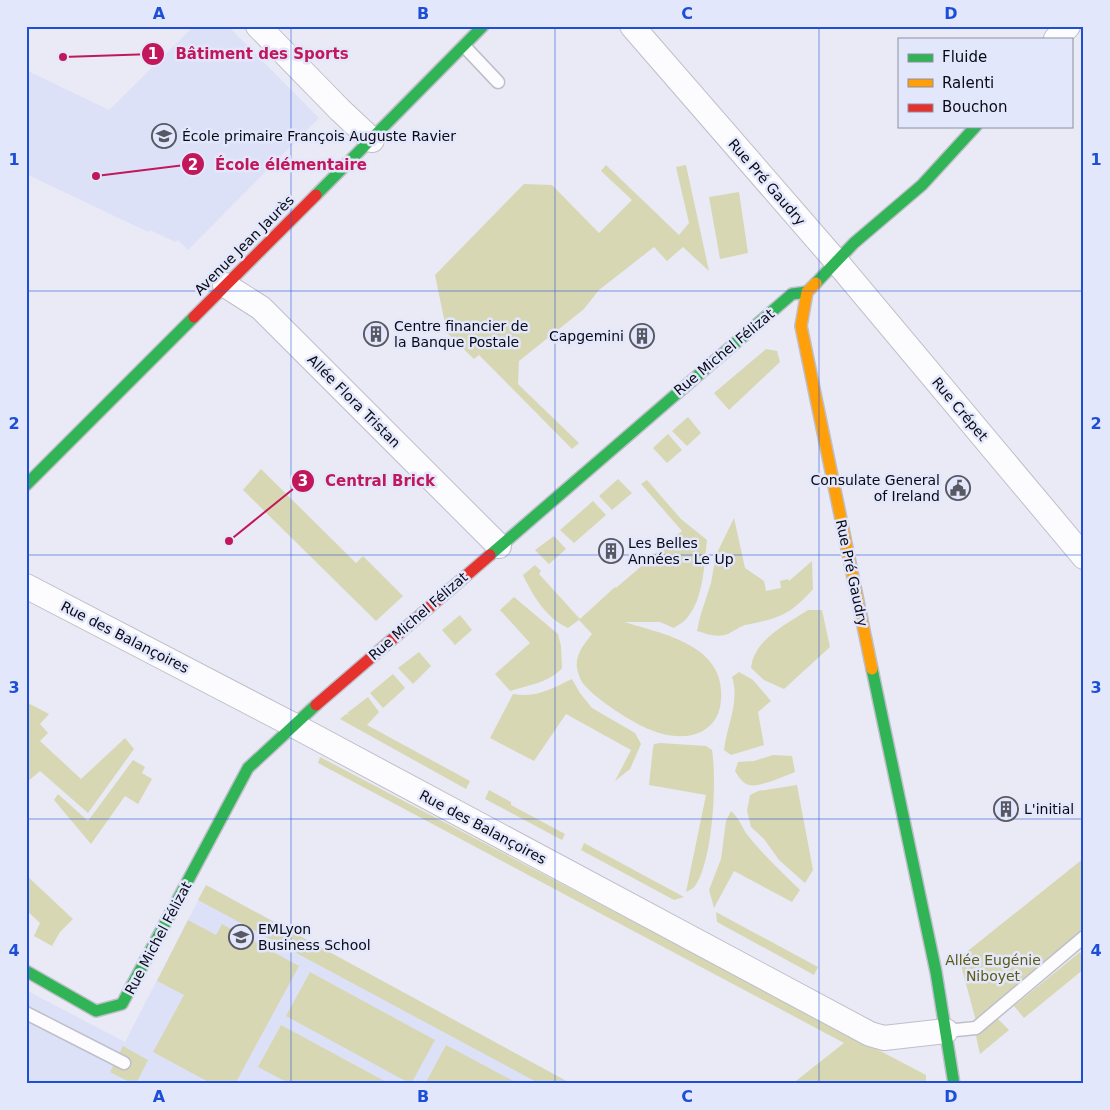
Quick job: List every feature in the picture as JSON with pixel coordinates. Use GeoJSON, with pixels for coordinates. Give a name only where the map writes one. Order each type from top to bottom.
{"type":"FeatureCollection","features":[{"type":"Feature","properties":{"kind":"street"},"geometry":{"type":"LineString","coordinates":[[258,26],[372,140]]}},
{"type":"Feature","properties":{"kind":"street","name":"Avenue Jean Jaurès"},"geometry":{"type":"LineString","coordinates":[[26,485],[224,285],[372,140],[482,26]]}},
{"type":"Feature","properties":{"kind":"street","name":"Rue Pré Gaudry"},"geometry":{"type":"LineString","coordinates":[[632,26],[836,261]]}},
{"type":"Feature","properties":{"kind":"street"},"geometry":{"type":"LineString","coordinates":[[1057,38],[1068,26]]}},
{"type":"Feature","properties":{"kind":"street"},"geometry":{"type":"LineString","coordinates":[[807,292],[814,287],[854,243],[922,185],[974,128]]}},
{"type":"Feature","properties":{"kind":"street","name":"Rue Crépet"},"geometry":{"type":"LineString","coordinates":[[836,261],[1084,557]]}},
{"type":"Feature","properties":{"kind":"street","name":"Allée Flora Tristan"},"geometry":{"type":"LineString","coordinates":[[224,285],[261,308],[499,546]]}},
{"type":"Feature","properties":{"kind":"street","name":"Rue Pré Gaudry"},"geometry":{"type":"LineString","coordinates":[[807,292],[801,326],[807,360],[934,963],[954,1084]]}},
{"type":"Feature","properties":{"kind":"street","name":"Rue Michel Félizat"},"geometry":{"type":"LineString","coordinates":[[26,971],[96,1011],[122,1004],[248,768],[309,711],[792,294],[807,292]]}},
{"type":"Feature","properties":{"kind":"street","name":"Rue des Balançoires"},"geometry":{"type":"LineString","coordinates":[[26,586],[295,726],[870,1034],[884,1038],[946,1031]]}},
{"type":"Feature","properties":{"kind":"lane"},"geometry":{"type":"LineString","coordinates":[[464,46],[498,82]]}},
{"type":"Feature","properties":{"kind":"lane"},"geometry":{"type":"LineString","coordinates":[[946,1031],[976,1028],[1084,937]]}},
{"type":"Feature","properties":{"kind":"lane"},"geometry":{"type":"LineString","coordinates":[[26,1013],[124,1063]]}},
{"type":"Feature","properties":{"kind":"shaded area","name":"École primaire François Auguste Ravier"},"geometry":{"type":"Polygon","coordinates":[[[194,26],[228,26],[319,118],[188,250],[178,240],[175,242],[150,230],[148,232],[26,174],[26,70],[109,110],[194,26]]]}},
{"type":"Feature","properties":{"kind":"shaded area","name":"EMLyon Business School"},"geometry":{"type":"Polygon","coordinates":[[[206,885],[572,1084],[26,1084],[26,990],[125,1042],[206,885]]]}},
{"type":"Feature","properties":{"kind":"green space"},"geometry":{"type":"Polygon","coordinates":[[[606,165],[679,235],[689,223],[676,167],[686,165],[709,271],[683,247],[667,261],[654,247],[599,290],[584,309],[519,361],[518,384],[579,443],[572,449],[479,355],[474,359],[447,333],[435,275],[524,184],[552,185],[599,233],[632,200],[601,171],[606,165]]]}},
{"type":"Feature","properties":{"kind":"green space"},"geometry":{"type":"Polygon","coordinates":[[[739,192],[748,253],[720,259],[709,197],[739,192]]]}},
{"type":"Feature","properties":{"kind":"green space"},"geometry":{"type":"Polygon","coordinates":[[[766,349],[777,351],[780,362],[729,410],[714,393],[766,349]]]}},
{"type":"Feature","properties":{"kind":"green space"},"geometry":{"type":"Polygon","coordinates":[[[688,417],[701,433],[687,446],[672,431],[688,417]]]}},
{"type":"Feature","properties":{"kind":"green space"},"geometry":{"type":"Polygon","coordinates":[[[668,434],[682,450],[667,463],[653,448],[668,434]]]}},
{"type":"Feature","properties":{"kind":"green space"},"geometry":{"type":"Polygon","coordinates":[[[261,469],[356,563],[363,556],[403,596],[376,621],[243,490],[261,469]]]}},
{"type":"Feature","properties":{"kind":"green space"},"geometry":{"type":"Polygon","coordinates":[[[618,479],[632,493],[612,510],[599,496],[618,479]]]}},
{"type":"Feature","properties":{"kind":"green space"},"geometry":{"type":"Polygon","coordinates":[[[647,480],[681,519],[707,540],[700,591],[693,610],[686,619],[674,628],[660,622],[624,622],[659,632],[693,647],[706,657],[716,670],[721,687],[719,712],[714,722],[706,729],[697,734],[687,736],[665,735],[644,727],[624,716],[587,688],[580,678],[577,659],[592,634],[579,620],[568,628],[560,624],[541,606],[523,575],[535,565],[541,571],[539,574],[580,619],[645,563],[644,561],[653,553],[655,554],[682,531],[641,484],[647,480]]]}},
{"type":"Feature","properties":{"kind":"green space"},"geometry":{"type":"Polygon","coordinates":[[[593,501],[606,515],[574,543],[560,530],[593,501]]]}},
{"type":"Feature","properties":{"kind":"green space"},"geometry":{"type":"Polygon","coordinates":[[[734,518],[745,568],[764,581],[766,591],[781,588],[780,581],[788,579],[789,581],[812,561],[813,589],[797,605],[775,618],[745,625],[728,634],[712,635],[697,631],[711,583],[716,555],[734,518]]]}},
{"type":"Feature","properties":{"kind":"green space"},"geometry":{"type":"Polygon","coordinates":[[[554,536],[566,549],[549,564],[535,550],[554,536]]]}},
{"type":"Feature","properties":{"kind":"green space"},"geometry":{"type":"Polygon","coordinates":[[[514,597],[558,634],[561,646],[562,668],[545,680],[510,691],[495,674],[530,643],[500,610],[514,597]]]}},
{"type":"Feature","properties":{"kind":"green space"},"geometry":{"type":"Polygon","coordinates":[[[808,610],[822,610],[830,647],[784,689],[764,680],[751,668],[753,658],[758,649],[773,633],[808,610]]]}},
{"type":"Feature","properties":{"kind":"green space"},"geometry":{"type":"Polygon","coordinates":[[[460,615],[472,630],[455,645],[442,630],[460,615]]]}},
{"type":"Feature","properties":{"kind":"green space"},"geometry":{"type":"Polygon","coordinates":[[[419,652],[431,666],[413,684],[398,668],[419,652]]]}},
{"type":"Feature","properties":{"kind":"green space"},"geometry":{"type":"Polygon","coordinates":[[[739,672],[753,680],[771,701],[758,712],[764,745],[731,755],[724,750],[735,695],[732,677],[739,672]]]}},
{"type":"Feature","properties":{"kind":"green space"},"geometry":{"type":"Polygon","coordinates":[[[393,674],[405,688],[383,708],[370,693],[393,674]]]}},
{"type":"Feature","properties":{"kind":"green space"},"geometry":{"type":"Polygon","coordinates":[[[572,679],[592,708],[635,733],[641,744],[630,769],[615,781],[631,750],[566,714],[534,761],[490,738],[513,694],[537,694],[572,679]]]}},
{"type":"Feature","properties":{"kind":"green space"},"geometry":{"type":"Polygon","coordinates":[[[368,697],[379,712],[367,725],[470,781],[466,789],[340,719],[346,714],[350,715],[347,713],[368,697]]]}},
{"type":"Feature","properties":{"kind":"green space"},"geometry":{"type":"Polygon","coordinates":[[[26,702],[49,714],[40,724],[48,733],[40,741],[81,779],[125,738],[134,749],[88,813],[40,771],[26,783],[26,702]]]}},
{"type":"Feature","properties":{"kind":"green space"},"geometry":{"type":"Polygon","coordinates":[[[654,744],[706,746],[712,750],[714,800],[710,840],[701,874],[694,887],[686,892],[706,795],[649,785],[654,744]]]}},
{"type":"Feature","properties":{"kind":"green space"},"geometry":{"type":"Polygon","coordinates":[[[773,755],[792,756],[795,772],[765,783],[749,785],[741,780],[735,771],[738,762],[754,761],[773,755]]]}},
{"type":"Feature","properties":{"kind":"green space"},"geometry":{"type":"Polygon","coordinates":[[[320,757],[926,1075],[926,1084],[792,1084],[844,1043],[318,763],[320,757]]]}},
{"type":"Feature","properties":{"kind":"green space"},"geometry":{"type":"Polygon","coordinates":[[[133,760],[145,767],[142,773],[152,779],[138,804],[125,796],[91,844],[54,800],[58,794],[88,821],[133,760]]]}},
{"type":"Feature","properties":{"kind":"green space"},"geometry":{"type":"Polygon","coordinates":[[[797,785],[813,870],[805,883],[779,860],[764,839],[751,827],[747,811],[750,795],[758,791],[797,785]]]}},
{"type":"Feature","properties":{"kind":"green space"},"geometry":{"type":"Polygon","coordinates":[[[489,790],[511,802],[511,805],[565,834],[562,840],[485,799],[489,790]]]}},
{"type":"Feature","properties":{"kind":"green space"},"geometry":{"type":"Polygon","coordinates":[[[731,811],[746,833],[772,863],[800,890],[792,902],[734,871],[714,908],[709,890],[721,859],[726,821],[731,811]]]}},
{"type":"Feature","properties":{"kind":"green space"},"geometry":{"type":"Polygon","coordinates":[[[584,843],[684,897],[674,900],[581,850],[584,843]]]}},
{"type":"Feature","properties":{"kind":"green space","name":"Allée Eugénie Niboyet"},"geometry":{"type":"Polygon","coordinates":[[[1084,858],[1084,930],[976,1021],[959,958],[1084,858]]]}},
{"type":"Feature","properties":{"kind":"green space"},"geometry":{"type":"Polygon","coordinates":[[[26,875],[73,919],[60,932],[52,946],[34,936],[40,923],[26,910],[26,875]]]}},
{"type":"Feature","properties":{"kind":"green space"},"geometry":{"type":"Polygon","coordinates":[[[206,885],[572,1084],[540,1084],[198,900],[206,885]]]}},
{"type":"Feature","properties":{"kind":"green space"},"geometry":{"type":"Polygon","coordinates":[[[716,912],[818,967],[814,975],[717,922],[716,912]]]}},
{"type":"Feature","properties":{"kind":"green space"},"geometry":{"type":"Polygon","coordinates":[[[188,920],[216,935],[222,924],[299,966],[235,1084],[212,1084],[153,1052],[184,995],[157,981],[188,920]]]}},
{"type":"Feature","properties":{"kind":"green space"},"geometry":{"type":"Polygon","coordinates":[[[1080,952],[1084,956],[1084,969],[1024,1018],[1014,1006],[1080,952]]]}},
{"type":"Feature","properties":{"kind":"green space"},"geometry":{"type":"Polygon","coordinates":[[[310,972],[435,1040],[411,1084],[286,1016],[310,972]]]}},
{"type":"Feature","properties":{"kind":"green space"},"geometry":{"type":"Polygon","coordinates":[[[997,1018],[1009,1030],[980,1054],[976,1036],[997,1018]]]}},
{"type":"Feature","properties":{"kind":"green space"},"geometry":{"type":"Polygon","coordinates":[[[281,1025],[390,1084],[290,1084],[258,1067],[281,1025]]]}},
{"type":"Feature","properties":{"kind":"green space"},"geometry":{"type":"Polygon","coordinates":[[[446,1045],[519,1084],[425,1084],[446,1045]]]}},
{"type":"Feature","properties":{"kind":"green space"},"geometry":{"type":"Polygon","coordinates":[[[123,1046],[148,1060],[136,1084],[110,1072],[123,1046]]]}},
{"type":"Feature","properties":{"kind":"traffic: fast"},"geometry":{"type":"LineString","coordinates":[[316,195],[483,26]]}},
{"type":"Feature","properties":{"kind":"traffic: fast"},"geometry":{"type":"LineString","coordinates":[[816,283],[854,243],[922,185],[974,128]]}},
{"type":"Feature","properties":{"kind":"traffic: fast"},"geometry":{"type":"LineString","coordinates":[[490,555],[792,294],[807,292]]}},
{"type":"Feature","properties":{"kind":"traffic: fast"},"geometry":{"type":"LineString","coordinates":[[26,485],[194,317]]}},
{"type":"Feature","properties":{"kind":"traffic: fast"},"geometry":{"type":"LineString","coordinates":[[872,669],[936,972],[954,1084]]}},
{"type":"Feature","properties":{"kind":"traffic: fast"},"geometry":{"type":"LineString","coordinates":[[26,971],[96,1011],[122,1004],[248,768],[316,705]]}},
{"type":"Feature","properties":{"kind":"traffic: slow"},"geometry":{"type":"LineString","coordinates":[[816,283],[807,292],[801,326],[872,669]]}},
{"type":"Feature","properties":{"kind":"traffic: jam"},"geometry":{"type":"LineString","coordinates":[[194,317],[316,195]]}},
{"type":"Feature","properties":{"kind":"traffic: jam"},"geometry":{"type":"LineString","coordinates":[[316,705],[490,555]]}},
{"type":"Feature","properties":{"kind":"place","name":"Bâtiment des Sports"},"geometry":{"type":"Point","coordinates":[63,57]}},
{"type":"Feature","properties":{"kind":"place","name":"École primaire François Auguste Ravier"},"geometry":{"type":"Point","coordinates":[164,136]}},
{"type":"Feature","properties":{"kind":"place","name":"École élémentaire"},"geometry":{"type":"Point","coordinates":[96,176]}},
{"type":"Feature","properties":{"kind":"place","name":"Centre financier de la Banque Postale"},"geometry":{"type":"Point","coordinates":[376,334]}},
{"type":"Feature","properties":{"kind":"place","name":"Capgemini"},"geometry":{"type":"Point","coordinates":[642,336]}},
{"type":"Feature","properties":{"kind":"place","name":"Consulate General of Ireland"},"geometry":{"type":"Point","coordinates":[958,488]}},
{"type":"Feature","properties":{"kind":"place","name":"Central Brick"},"geometry":{"type":"Point","coordinates":[229,541]}},
{"type":"Feature","properties":{"kind":"place","name":"Les Belles Années - Le Up"},"geometry":{"type":"Point","coordinates":[611,551]}},
{"type":"Feature","properties":{"kind":"place","name":"L'initial"},"geometry":{"type":"Point","coordinates":[1006,809]}},
{"type":"Feature","properties":{"kind":"place","name":"EMLyon Business School"},"geometry":{"type":"Point","coordinates":[241,937]}}]}
